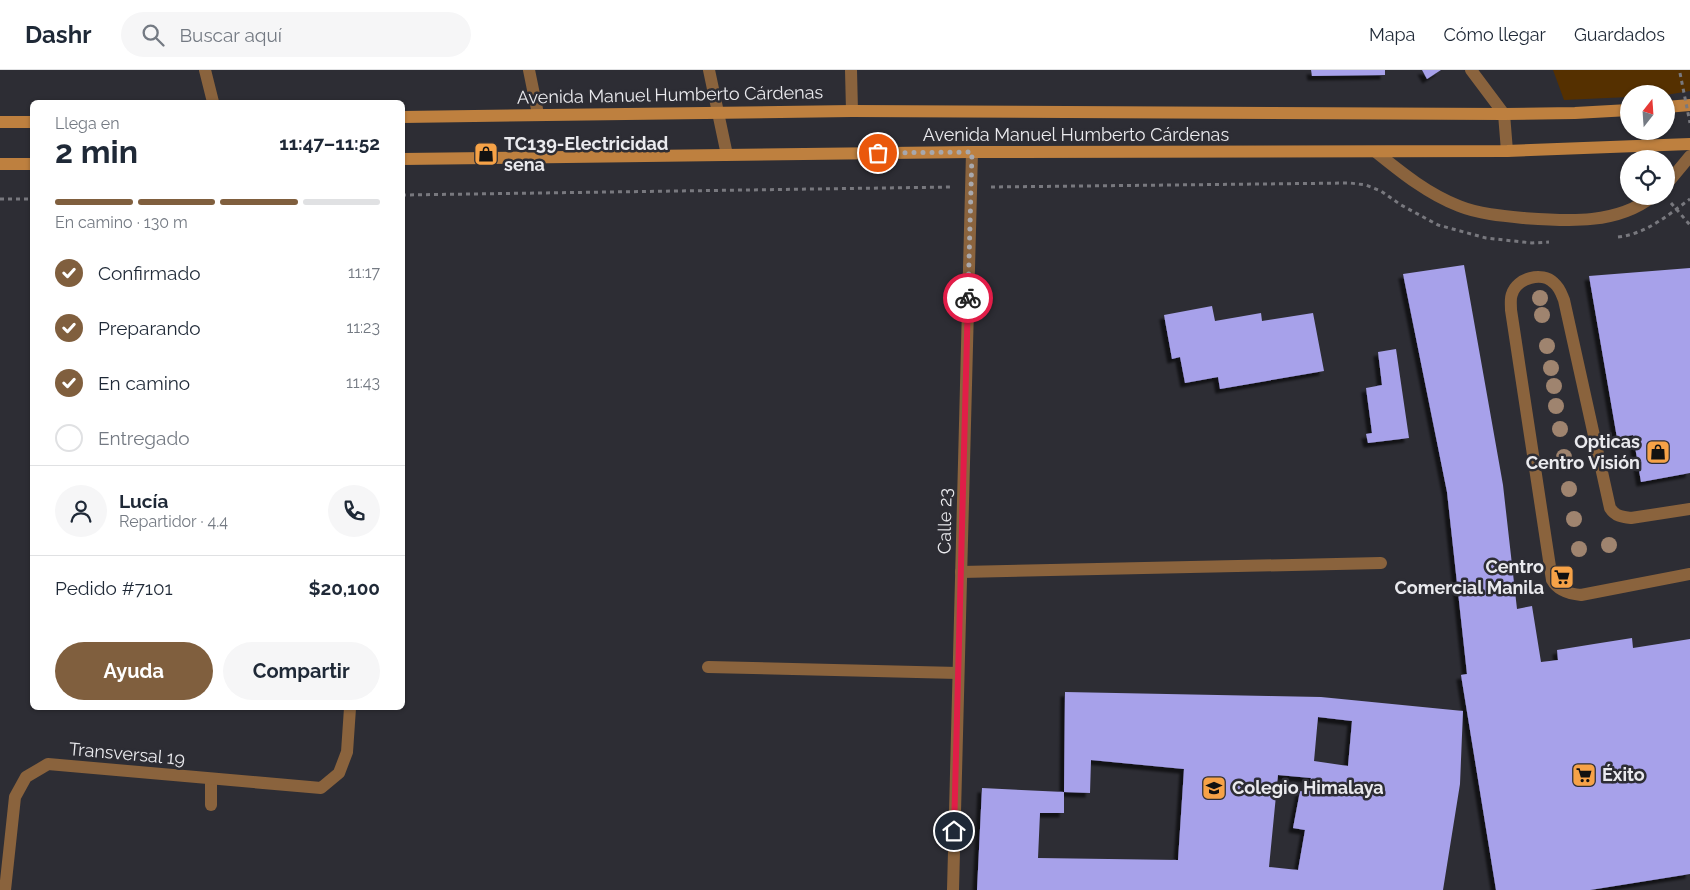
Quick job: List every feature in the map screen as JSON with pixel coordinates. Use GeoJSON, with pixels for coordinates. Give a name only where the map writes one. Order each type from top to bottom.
{"type":"FeatureCollection","features":[{"type":"Feature","properties":{"kind":"main road"},"geometry":{"type":"LineString","coordinates":[[1675,107],[1690,106]]}},
{"type":"Feature","properties":{"kind":"main road","name":"Avenida Manuel Humberto Cárdenas"},"geometry":{"type":"LineString","coordinates":[[405,117],[852,111],[1504,114],[1620,110]]}},
{"type":"Feature","properties":{"kind":"main road"},"geometry":{"type":"LineString","coordinates":[[0,122],[30,122]]}},
{"type":"Feature","properties":{"kind":"main road","name":"Avenida Manuel Humberto Cárdenas"},"geometry":{"type":"LineString","coordinates":[[405,159],[972,152],[1508,151],[1690,144]]}},
{"type":"Feature","properties":{"kind":"main road"},"geometry":{"type":"LineString","coordinates":[[0,164],[30,164]]}},
{"type":"Feature","properties":{"kind":"street"},"geometry":{"type":"LineString","coordinates":[[205,70],[212,100]]}},
{"type":"Feature","properties":{"kind":"street"},"geometry":{"type":"LineString","coordinates":[[529,70],[538,114]]}},
{"type":"Feature","properties":{"kind":"street"},"geometry":{"type":"LineString","coordinates":[[709,70],[727,155]]}},
{"type":"Feature","properties":{"kind":"street"},"geometry":{"type":"LineString","coordinates":[[851,70],[852,111]]}},
{"type":"Feature","properties":{"kind":"street"},"geometry":{"type":"LineString","coordinates":[[1471,70],[1504,114],[1508,151]]}},
{"type":"Feature","properties":{"kind":"street","name":"Calle 23"},"geometry":{"type":"LineString","coordinates":[[953,890],[972,152]]}},
{"type":"Feature","properties":{"kind":"street"},"geometry":{"type":"LineString","coordinates":[[1376,152],[1425,189],[1460,207],[1481,212],[1541,219],[1590,219],[1622,213],[1639,205]]}},
{"type":"Feature","properties":{"kind":"street"},"geometry":{"type":"LineString","coordinates":[[1675,174],[1690,156]]}},
{"type":"Feature","properties":{"kind":"street"},"geometry":{"type":"LineString","coordinates":[[1690,509],[1632,518],[1613,513],[1610,508],[1560,289],[1553,281],[1541,277],[1532,277],[1516,286],[1511,295],[1511,310],[1550,572],[1555,585],[1564,591],[1581,596],[1690,574]]}},
{"type":"Feature","properties":{"kind":"street"},"geometry":{"type":"LineString","coordinates":[[961,572],[1381,563]]}},
{"type":"Feature","properties":{"kind":"street"},"geometry":{"type":"LineString","coordinates":[[708,667],[958,673]]}},
{"type":"Feature","properties":{"kind":"street","name":"Transversal 19"},"geometry":{"type":"LineString","coordinates":[[5,890],[15,797],[26,777],[48,764],[321,788],[339,773],[347,752],[350,710]]}},
{"type":"Feature","properties":{"kind":"street"},"geometry":{"type":"LineString","coordinates":[[210,778],[211,805]]}},
{"type":"Feature","properties":{"kind":"path"},"geometry":{"type":"LineString","coordinates":[[1680,73],[1690,123]]}},
{"type":"Feature","properties":{"kind":"path"},"geometry":{"type":"LineString","coordinates":[[405,195],[1350,183],[1366,185],[1381,191],[1401,205],[1438,225],[1486,238],[1532,243],[1552,242]]}},
{"type":"Feature","properties":{"kind":"path"},"geometry":{"type":"LineString","coordinates":[[0,199],[30,199]]}},
{"type":"Feature","properties":{"kind":"path"},"geometry":{"type":"LineString","coordinates":[[1615,238],[1648,228],[1690,200]]}},
{"type":"Feature","properties":{"kind":"path"},"geometry":{"type":"LineString","coordinates":[[1672,205],[1690,225]]}},
{"type":"Feature","properties":{"kind":"shaded area"},"geometry":{"type":"Polygon","coordinates":[[[1553,70],[1690,70],[1690,91],[1675,94],[1675,85],[1620,85],[1620,97],[1564,100],[1553,70]]]}},
{"type":"Feature","properties":{"kind":"building"},"geometry":{"type":"Polygon","coordinates":[[[1311,70],[1385,70],[1385,75],[1312,76],[1311,70]]]}},
{"type":"Feature","properties":{"kind":"building"},"geometry":{"type":"Polygon","coordinates":[[[1422,70],[1441,70],[1427,79],[1422,70]]]}},
{"type":"Feature","properties":{"kind":"building","name":"Éxito"},"geometry":{"type":"Polygon","coordinates":[[[1464,265],[1503,485],[1517,609],[1532,606],[1541,662],[1558,660],[1557,650],[1632,638],[1633,648],[1690,639],[1690,874],[1590,890],[1496,890],[1461,675],[1467,674],[1447,492],[1403,274],[1464,265]]]}},
{"type":"Feature","properties":{"kind":"building"},"geometry":{"type":"Polygon","coordinates":[[[1690,268],[1690,473],[1641,482],[1633,435],[1617,438],[1589,276],[1690,268]]]}},
{"type":"Feature","properties":{"kind":"building"},"geometry":{"type":"Polygon","coordinates":[[[1212,306],[1215,321],[1261,313],[1262,321],[1313,313],[1324,371],[1220,389],[1218,377],[1185,383],[1180,357],[1172,359],[1164,315],[1212,306]]]}},
{"type":"Feature","properties":{"kind":"building"},"geometry":{"type":"Polygon","coordinates":[[[1396,349],[1409,438],[1368,443],[1366,434],[1372,433],[1366,388],[1382,385],[1378,352],[1396,349]]]}},
{"type":"Feature","properties":{"kind":"building","name":"Colegio Himalaya"},"geometry":{"type":"Polygon","coordinates":[[[1065,692],[1321,697],[1463,711],[1460,784],[1443,890],[977,890],[982,788],[1064,792],[1065,692]],[[1318,717],[1314,761],[1348,766],[1352,721],[1318,717]],[[1091,760],[1090,793],[1064,792],[1064,813],[1040,813],[1038,858],[1178,860],[1184,769],[1091,760]],[[1278,775],[1269,867],[1298,870],[1305,830],[1293,828],[1300,791],[1309,792],[1311,778],[1278,775]]]}},
{"type":"Feature","properties":{"kind":"way so far"},"geometry":{"type":"LineString","coordinates":[[878,153],[972,152],[968,298]]}},
{"type":"Feature","properties":{"kind":"place","name":"TC139-Electricidad sena"},"geometry":{"type":"Point","coordinates":[486,154]}},
{"type":"Feature","properties":{"kind":"place","name":"Opticas Centro Visión"},"geometry":{"type":"Point","coordinates":[1658,452]}},
{"type":"Feature","properties":{"kind":"place","name":"Centro Comercial Manila"},"geometry":{"type":"Point","coordinates":[1562,577]}},
{"type":"Feature","properties":{"kind":"place","name":"Éxito"},"geometry":{"type":"Point","coordinates":[1584,775]}},
{"type":"Feature","properties":{"kind":"place","name":"Colegio Himalaya"},"geometry":{"type":"Point","coordinates":[1214,788]}},
{"type":"Feature","properties":{"kind":"route"},"geometry":{"type":"LineString","coordinates":[[954,831],[968,298]]}}]}
